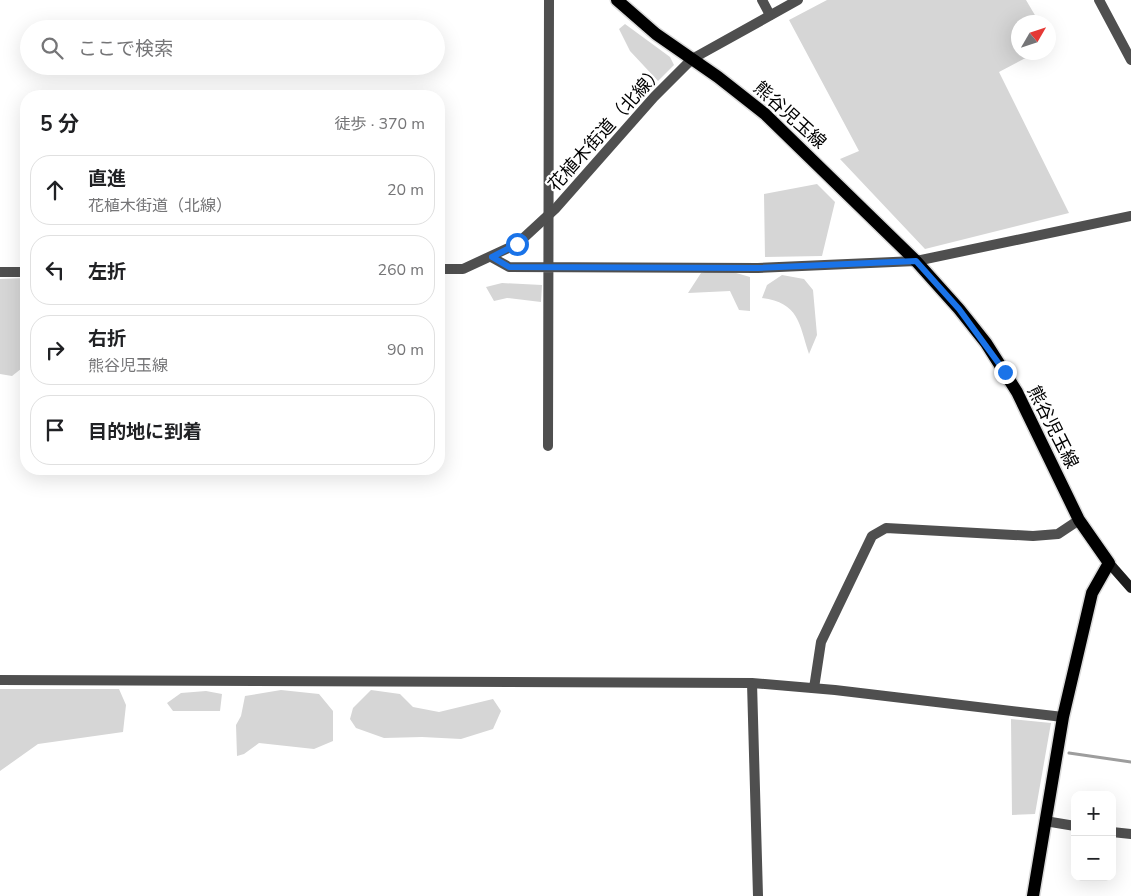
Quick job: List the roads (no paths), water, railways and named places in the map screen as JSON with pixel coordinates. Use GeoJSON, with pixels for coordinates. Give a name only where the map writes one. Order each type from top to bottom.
{"type":"FeatureCollection","features":[{"type":"Feature","properties":{"kind":"main road","name":"熊谷児玉線"},"geometry":{"type":"LineString","coordinates":[[617,0],[656,34],[765,114],[916,261],[959,309],[1005,372],[1027,411],[1079,520],[1109,563]]}},
{"type":"Feature","properties":{"kind":"main road"},"geometry":{"type":"LineString","coordinates":[[1033,896],[1063,717],[1092,593],[1109,563],[1130,586]]}},
{"type":"Feature","properties":{"kind":"street"},"geometry":{"type":"LineString","coordinates":[[548,446],[547,216],[549,0]]}},
{"type":"Feature","properties":{"kind":"street"},"geometry":{"type":"LineString","coordinates":[[762,0],[770,14]]}},
{"type":"Feature","properties":{"kind":"street","name":"花植木街道（北線）"},"geometry":{"type":"LineString","coordinates":[[445,270],[463,269],[517,244],[547,216],[654,97],[692,59],[798,0]]}},
{"type":"Feature","properties":{"kind":"street"},"geometry":{"type":"LineString","coordinates":[[1099,0],[1131,60]]}},
{"type":"Feature","properties":{"kind":"street"},"geometry":{"type":"LineString","coordinates":[[492,257],[509,267],[758,268],[916,261],[1131,216]]}},
{"type":"Feature","properties":{"kind":"street"},"geometry":{"type":"LineString","coordinates":[[0,272],[20,272]]}},
{"type":"Feature","properties":{"kind":"street"},"geometry":{"type":"LineString","coordinates":[[814,688],[821,642],[872,536],[886,528],[1032,536],[1058,534],[1079,520]]}},
{"type":"Feature","properties":{"kind":"street"},"geometry":{"type":"LineString","coordinates":[[0,680],[752,683],[814,688],[1063,717]]}},
{"type":"Feature","properties":{"kind":"street"},"geometry":{"type":"LineString","coordinates":[[752,683],[758,896]]}},
{"type":"Feature","properties":{"kind":"street"},"geometry":{"type":"LineString","coordinates":[[1045,821],[1071,825]]}},
{"type":"Feature","properties":{"kind":"street"},"geometry":{"type":"LineString","coordinates":[[1116,832],[1131,834]]}},
{"type":"Feature","properties":{"kind":"waterway"},"geometry":{"type":"LineString","coordinates":[[1069,753],[1131,762]]}}]}
